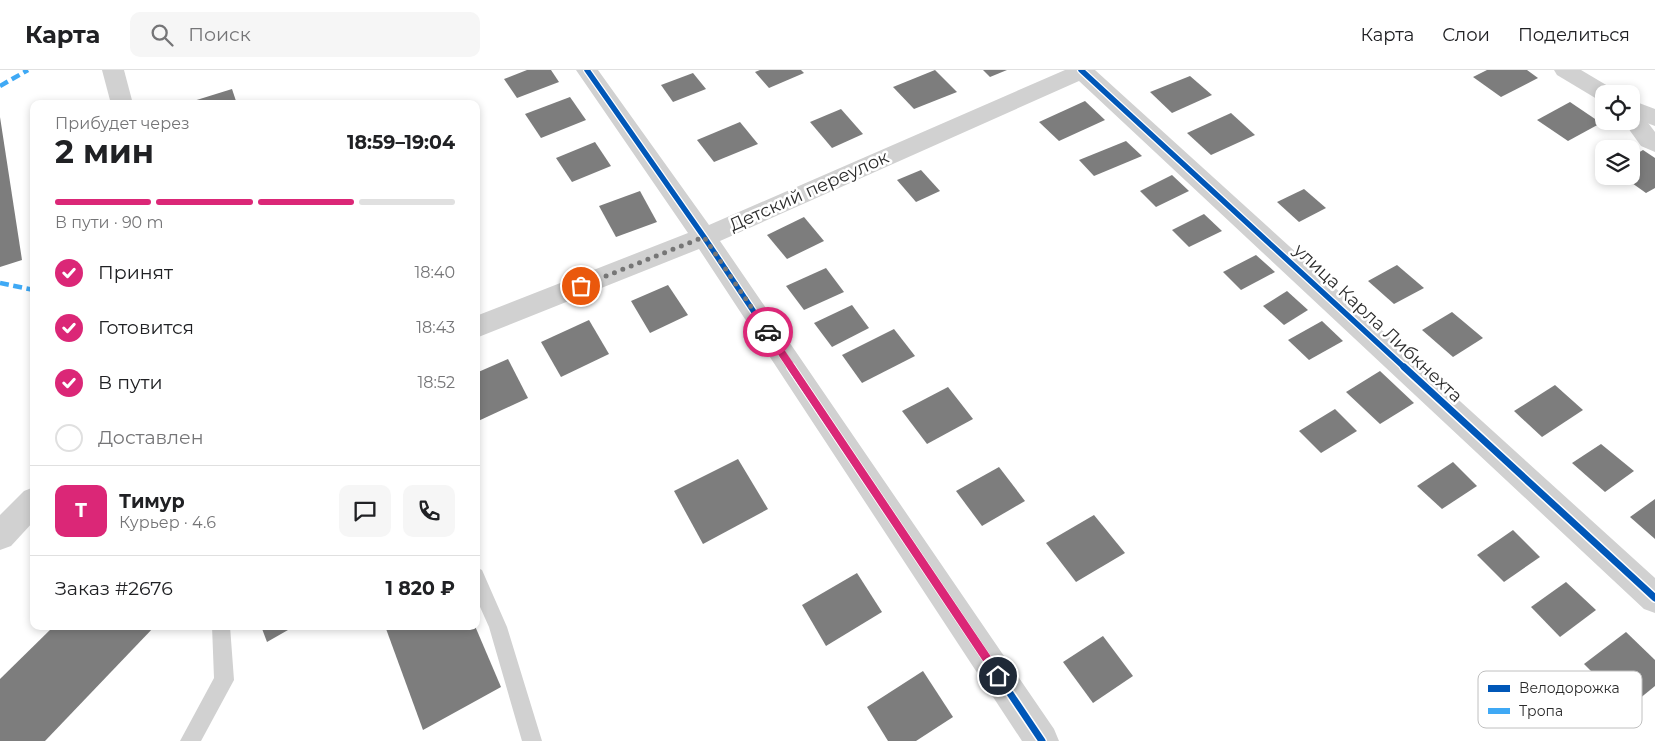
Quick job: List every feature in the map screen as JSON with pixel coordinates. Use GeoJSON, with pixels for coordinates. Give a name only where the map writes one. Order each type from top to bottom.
{"type":"FeatureCollection","features":[{"type":"Feature","properties":{"kind":"street"},"geometry":{"type":"LineString","coordinates":[[113,70],[121,100]]}},
{"type":"Feature","properties":{"kind":"street"},"geometry":{"type":"LineString","coordinates":[[587,70],[704,237],[1042,741]]}},
{"type":"Feature","properties":{"kind":"street","name":"Детский переулок"},"geometry":{"type":"LineString","coordinates":[[480,325],[704,237],[1082,70]]}},
{"type":"Feature","properties":{"kind":"street","name":"улица Карла Либкнехта"},"geometry":{"type":"LineString","coordinates":[[1082,70],[1655,598]]}},
{"type":"Feature","properties":{"kind":"street"},"geometry":{"type":"LineString","coordinates":[[1565,70],[1595,88]]}},
{"type":"Feature","properties":{"kind":"street"},"geometry":{"type":"LineString","coordinates":[[1640,112],[1655,118]]}},
{"type":"Feature","properties":{"kind":"street"},"geometry":{"type":"LineString","coordinates":[[1640,128],[1649,140],[1655,144]]}},
{"type":"Feature","properties":{"kind":"street"},"geometry":{"type":"LineString","coordinates":[[0,536],[30,504]]}},
{"type":"Feature","properties":{"kind":"lane"},"geometry":{"type":"LineString","coordinates":[[480,585],[498,627],[532,741]]}},
{"type":"Feature","properties":{"kind":"lane"},"geometry":{"type":"LineString","coordinates":[[190,741],[224,680],[220,630]]}},
{"type":"Feature","properties":{"kind":"building"},"geometry":{"type":"Polygon","coordinates":[[[527,70],[551,70],[559,82],[517,98],[504,79],[527,70]]]}},
{"type":"Feature","properties":{"kind":"building"},"geometry":{"type":"Polygon","coordinates":[[[760,70],[801,70],[804,73],[769,88],[755,72],[760,70]]]}},
{"type":"Feature","properties":{"kind":"building"},"geometry":{"type":"Polygon","coordinates":[[[935,70],[957,92],[914,109],[893,87],[935,70]]]}},
{"type":"Feature","properties":{"kind":"building"},"geometry":{"type":"Polygon","coordinates":[[[983,70],[1007,70],[990,77],[983,70]]]}},
{"type":"Feature","properties":{"kind":"building"},"geometry":{"type":"Polygon","coordinates":[[[1487,70],[1527,70],[1538,78],[1501,97],[1473,77],[1487,70]]]}},
{"type":"Feature","properties":{"kind":"building"},"geometry":{"type":"Polygon","coordinates":[[[693,73],[706,89],[673,102],[661,85],[693,73]]]}},
{"type":"Feature","properties":{"kind":"building"},"geometry":{"type":"Polygon","coordinates":[[[1190,76],[1212,95],[1172,113],[1150,92],[1190,76]]]}},
{"type":"Feature","properties":{"kind":"building"},"geometry":{"type":"Polygon","coordinates":[[[232,89],[236,100],[197,100],[232,89]]]}},
{"type":"Feature","properties":{"kind":"building"},"geometry":{"type":"Polygon","coordinates":[[[570,97],[586,120],[541,138],[525,114],[570,97]]]}},
{"type":"Feature","properties":{"kind":"building"},"geometry":{"type":"Polygon","coordinates":[[[1085,101],[1105,120],[1059,141],[1039,122],[1085,101]]]}},
{"type":"Feature","properties":{"kind":"building"},"geometry":{"type":"Polygon","coordinates":[[[1570,102],[1595,119],[1595,126],[1568,141],[1537,120],[1570,102]]]}},
{"type":"Feature","properties":{"kind":"building"},"geometry":{"type":"Polygon","coordinates":[[[841,109],[863,134],[832,148],[810,122],[841,109]]]}},
{"type":"Feature","properties":{"kind":"building"},"geometry":{"type":"Polygon","coordinates":[[[1231,113],[1255,135],[1211,155],[1187,133],[1231,113]]]}},
{"type":"Feature","properties":{"kind":"building"},"geometry":{"type":"Polygon","coordinates":[[[0,117],[22,260],[0,267],[0,117]]]}},
{"type":"Feature","properties":{"kind":"building"},"geometry":{"type":"Polygon","coordinates":[[[740,122],[758,144],[714,162],[697,140],[740,122]]]}},
{"type":"Feature","properties":{"kind":"building"},"geometry":{"type":"Polygon","coordinates":[[[1126,141],[1142,156],[1094,176],[1079,160],[1126,141]]]}},
{"type":"Feature","properties":{"kind":"building"},"geometry":{"type":"Polygon","coordinates":[[[595,142],[611,166],[572,182],[556,158],[595,142]]]}},
{"type":"Feature","properties":{"kind":"building"},"geometry":{"type":"Polygon","coordinates":[[[1643,150],[1655,158],[1655,188],[1646,193],[1635,185],[1640,185],[1640,152],[1643,150]]]}},
{"type":"Feature","properties":{"kind":"building"},"geometry":{"type":"Polygon","coordinates":[[[921,170],[940,191],[916,202],[897,180],[921,170]]]}},
{"type":"Feature","properties":{"kind":"building"},"geometry":{"type":"Polygon","coordinates":[[[1172,175],[1189,191],[1156,207],[1140,191],[1172,175]]]}},
{"type":"Feature","properties":{"kind":"building"},"geometry":{"type":"Polygon","coordinates":[[[1304,189],[1326,208],[1299,222],[1277,202],[1304,189]]]}},
{"type":"Feature","properties":{"kind":"building"},"geometry":{"type":"Polygon","coordinates":[[[640,191],[657,222],[616,237],[599,206],[640,191]]]}},
{"type":"Feature","properties":{"kind":"building"},"geometry":{"type":"Polygon","coordinates":[[[1204,214],[1222,231],[1189,247],[1172,230],[1204,214]]]}},
{"type":"Feature","properties":{"kind":"building"},"geometry":{"type":"Polygon","coordinates":[[[804,217],[824,241],[787,259],[767,235],[804,217]]]}},
{"type":"Feature","properties":{"kind":"building"},"geometry":{"type":"Polygon","coordinates":[[[1256,255],[1275,272],[1241,290],[1223,272],[1256,255]]]}},
{"type":"Feature","properties":{"kind":"building"},"geometry":{"type":"Polygon","coordinates":[[[1397,265],[1424,288],[1394,304],[1368,281],[1397,265]]]}},
{"type":"Feature","properties":{"kind":"building"},"geometry":{"type":"Polygon","coordinates":[[[826,268],[844,292],[804,310],[786,286],[826,268]]]}},
{"type":"Feature","properties":{"kind":"building"},"geometry":{"type":"Polygon","coordinates":[[[668,285],[688,315],[650,333],[631,301],[668,285]]]}},
{"type":"Feature","properties":{"kind":"building"},"geometry":{"type":"Polygon","coordinates":[[[1287,291],[1308,310],[1284,325],[1263,306],[1287,291]]]}},
{"type":"Feature","properties":{"kind":"building"},"geometry":{"type":"Polygon","coordinates":[[[852,305],[869,328],[832,347],[814,323],[852,305]]]}},
{"type":"Feature","properties":{"kind":"building"},"geometry":{"type":"Polygon","coordinates":[[[1452,312],[1483,338],[1453,357],[1422,330],[1452,312]]]}},
{"type":"Feature","properties":{"kind":"building"},"geometry":{"type":"Polygon","coordinates":[[[589,320],[609,354],[561,377],[541,342],[589,320]]]}},
{"type":"Feature","properties":{"kind":"building"},"geometry":{"type":"Polygon","coordinates":[[[1322,321],[1343,341],[1309,360],[1288,340],[1322,321]]]}},
{"type":"Feature","properties":{"kind":"building"},"geometry":{"type":"Polygon","coordinates":[[[894,329],[915,356],[862,383],[842,355],[894,329]]]}},
{"type":"Feature","properties":{"kind":"building"},"geometry":{"type":"Polygon","coordinates":[[[508,359],[528,398],[480,420],[480,371],[508,359]]]}},
{"type":"Feature","properties":{"kind":"building"},"geometry":{"type":"Polygon","coordinates":[[[1380,371],[1414,403],[1380,424],[1346,392],[1380,371]]]}},
{"type":"Feature","properties":{"kind":"building"},"geometry":{"type":"Polygon","coordinates":[[[1555,385],[1583,410],[1542,437],[1514,411],[1555,385]]]}},
{"type":"Feature","properties":{"kind":"building"},"geometry":{"type":"Polygon","coordinates":[[[948,387],[973,419],[927,444],[902,411],[948,387]]]}},
{"type":"Feature","properties":{"kind":"building"},"geometry":{"type":"Polygon","coordinates":[[[1335,409],[1357,431],[1321,453],[1299,431],[1335,409]]]}},
{"type":"Feature","properties":{"kind":"building"},"geometry":{"type":"Polygon","coordinates":[[[1601,444],[1634,471],[1605,492],[1572,463],[1601,444]]]}},
{"type":"Feature","properties":{"kind":"building"},"geometry":{"type":"Polygon","coordinates":[[[738,459],[768,509],[703,544],[674,491],[738,459]]]}},
{"type":"Feature","properties":{"kind":"building"},"geometry":{"type":"Polygon","coordinates":[[[1453,462],[1477,486],[1442,509],[1417,486],[1453,462]]]}},
{"type":"Feature","properties":{"kind":"building"},"geometry":{"type":"Polygon","coordinates":[[[999,467],[1025,501],[982,526],[956,491],[999,467]]]}},
{"type":"Feature","properties":{"kind":"building"},"geometry":{"type":"Polygon","coordinates":[[[1655,499],[1655,539],[1630,517],[1655,499]]]}},
{"type":"Feature","properties":{"kind":"building"},"geometry":{"type":"Polygon","coordinates":[[[1094,515],[1125,553],[1076,582],[1046,543],[1094,515]]]}},
{"type":"Feature","properties":{"kind":"building"},"geometry":{"type":"Polygon","coordinates":[[[1513,530],[1540,557],[1504,582],[1477,555],[1513,530]]]}},
{"type":"Feature","properties":{"kind":"building"},"geometry":{"type":"Polygon","coordinates":[[[857,573],[882,612],[826,646],[802,605],[857,573]]]}},
{"type":"Feature","properties":{"kind":"building"},"geometry":{"type":"Polygon","coordinates":[[[1566,582],[1596,610],[1560,637],[1531,607],[1566,582]]]}},
{"type":"Feature","properties":{"kind":"building"},"geometry":{"type":"Polygon","coordinates":[[[50,630],[151,630],[45,741],[0,741],[0,679],[50,630]]]}},
{"type":"Feature","properties":{"kind":"building"},"geometry":{"type":"Polygon","coordinates":[[[262,630],[288,630],[267,642],[262,630]]]}},
{"type":"Feature","properties":{"kind":"building"},"geometry":{"type":"Polygon","coordinates":[[[386,630],[477,630],[501,687],[423,730],[386,630]]]}},
{"type":"Feature","properties":{"kind":"building"},"geometry":{"type":"Polygon","coordinates":[[[1626,632],[1655,660],[1655,686],[1642,697],[1642,671],[1591,671],[1584,664],[1626,632]]]}},
{"type":"Feature","properties":{"kind":"building"},"geometry":{"type":"Polygon","coordinates":[[[1103,636],[1133,676],[1093,703],[1063,662],[1103,636]]]}},
{"type":"Feature","properties":{"kind":"building"},"geometry":{"type":"Polygon","coordinates":[[[923,671],[953,717],[916,741],[888,741],[867,707],[923,671]]]}},
{"type":"Feature","properties":{"kind":"marked path"},"geometry":{"type":"LineString","coordinates":[[0,86],[28,70]]}},
{"type":"Feature","properties":{"kind":"marked path"},"geometry":{"type":"LineString","coordinates":[[0,283],[30,289]]}},
{"type":"Feature","properties":{"kind":"cycle path"},"geometry":{"type":"LineString","coordinates":[[587,70],[704,237],[1042,741]]}},
{"type":"Feature","properties":{"kind":"cycle path"},"geometry":{"type":"LineString","coordinates":[[1081,70],[1655,598]]}},
{"type":"Feature","properties":{"kind":"way so far"},"geometry":{"type":"LineString","coordinates":[[581,286],[704,237],[768,332]]}},
{"type":"Feature","properties":{"kind":"route"},"geometry":{"type":"LineString","coordinates":[[768,332],[998,676]]}}]}
